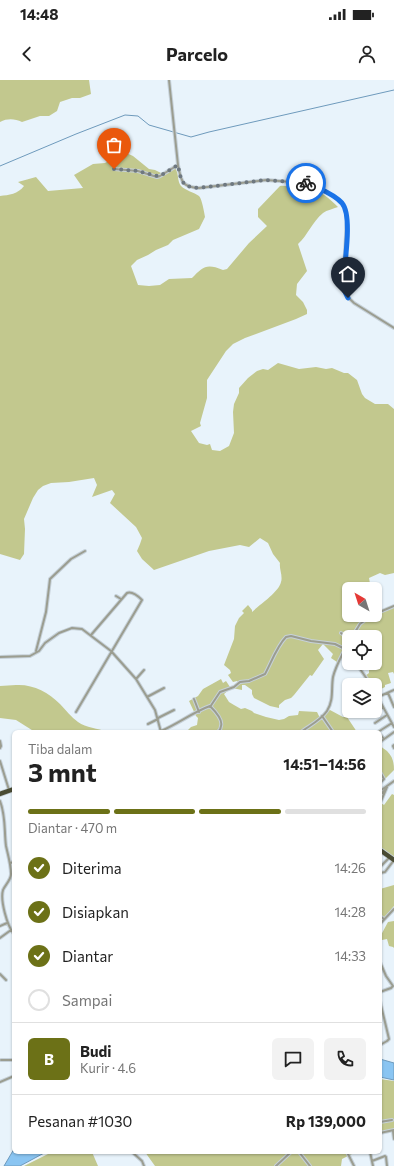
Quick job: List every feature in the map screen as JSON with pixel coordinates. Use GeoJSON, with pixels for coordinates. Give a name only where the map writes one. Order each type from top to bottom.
{"type":"FeatureCollection","features":[{"type":"Feature","properties":{"kind":"highway"},"geometry":{"type":"LineString","coordinates":[[0,794],[12,789]]}},
{"type":"Feature","properties":{"kind":"highway"},"geometry":{"type":"LineString","coordinates":[[382,852],[394,860]]}},
{"type":"Feature","properties":{"kind":"street"},"geometry":{"type":"LineString","coordinates":[[169,80],[178,165],[181,180],[184,184],[191,188],[198,188],[276,180],[310,184],[337,198],[344,206],[348,219],[343,285],[345,292],[348,298],[354,303],[394,328]]}},
{"type":"Feature","properties":{"kind":"street"},"geometry":{"type":"LineString","coordinates":[[114,169],[138,171],[160,176],[178,165]]}},
{"type":"Feature","properties":{"kind":"street"},"geometry":{"type":"LineString","coordinates":[[36,652],[46,612],[50,579],[71,559],[85,551]]}},
{"type":"Feature","properties":{"kind":"street"},"geometry":{"type":"LineString","coordinates":[[76,712],[142,600],[130,592],[127,593],[92,635]]}},
{"type":"Feature","properties":{"kind":"street"},"geometry":{"type":"LineString","coordinates":[[116,596],[120,600]]}},
{"type":"Feature","properties":{"kind":"street"},"geometry":{"type":"LineString","coordinates":[[382,611],[394,606]]}},
{"type":"Feature","properties":{"kind":"street"},"geometry":{"type":"LineString","coordinates":[[356,630],[363,622]]}},
{"type":"Feature","properties":{"kind":"street"},"geometry":{"type":"LineString","coordinates":[[0,657],[27,656],[36,652],[56,635],[68,629],[79,628],[86,631],[111,652],[136,679],[158,718],[161,730]]}},
{"type":"Feature","properties":{"kind":"street"},"geometry":{"type":"LineString","coordinates":[[163,730],[210,707],[220,692],[234,687],[240,682],[249,681],[265,674],[286,636],[315,642],[335,644],[342,647]]}},
{"type":"Feature","properties":{"kind":"street"},"geometry":{"type":"LineString","coordinates":[[304,730],[328,710],[332,696],[333,677],[336,667],[342,656]]}},
{"type":"Feature","properties":{"kind":"street"},"geometry":{"type":"LineString","coordinates":[[136,679],[144,670]]}},
{"type":"Feature","properties":{"kind":"street"},"geometry":{"type":"LineString","coordinates":[[147,697],[164,688]]}},
{"type":"Feature","properties":{"kind":"street"},"geometry":{"type":"LineString","coordinates":[[382,696],[394,690]]}},
{"type":"Feature","properties":{"kind":"street"},"geometry":{"type":"LineString","coordinates":[[388,693],[394,707]]}},
{"type":"Feature","properties":{"kind":"street"},"geometry":{"type":"LineString","coordinates":[[194,699],[199,712]]}},
{"type":"Feature","properties":{"kind":"street"},"geometry":{"type":"LineString","coordinates":[[210,707],[221,723],[220,730]]}},
{"type":"Feature","properties":{"kind":"street"},"geometry":{"type":"LineString","coordinates":[[383,708],[394,727]]}},
{"type":"Feature","properties":{"kind":"street"},"geometry":{"type":"LineString","coordinates":[[148,724],[174,710]]}},
{"type":"Feature","properties":{"kind":"street"},"geometry":{"type":"LineString","coordinates":[[375,723],[387,715]]}},
{"type":"Feature","properties":{"kind":"street"},"geometry":{"type":"LineString","coordinates":[[322,716],[332,730]]}},
{"type":"Feature","properties":{"kind":"street"},"geometry":{"type":"LineString","coordinates":[[382,730],[394,720]]}},
{"type":"Feature","properties":{"kind":"street"},"geometry":{"type":"LineString","coordinates":[[382,737],[384,739],[394,732]]}},
{"type":"Feature","properties":{"kind":"street"},"geometry":{"type":"LineString","coordinates":[[0,741],[0,748]]}},
{"type":"Feature","properties":{"kind":"street"},"geometry":{"type":"LineString","coordinates":[[0,761],[8,790]]}},
{"type":"Feature","properties":{"kind":"street"},"geometry":{"type":"LineString","coordinates":[[382,790],[394,782]]}},
{"type":"Feature","properties":{"kind":"street"},"geometry":{"type":"LineString","coordinates":[[382,793],[388,786]]}},
{"type":"Feature","properties":{"kind":"street"},"geometry":{"type":"LineString","coordinates":[[382,798],[388,786]]}},
{"type":"Feature","properties":{"kind":"street"},"geometry":{"type":"LineString","coordinates":[[0,801],[4,812],[11,876],[2,893],[5,916],[11,930],[0,938]]}},
{"type":"Feature","properties":{"kind":"street"},"geometry":{"type":"LineString","coordinates":[[382,866],[389,857]]}},
{"type":"Feature","properties":{"kind":"street"},"geometry":{"type":"LineString","coordinates":[[382,873],[385,872],[394,860]]}},
{"type":"Feature","properties":{"kind":"street"},"geometry":{"type":"LineString","coordinates":[[382,922],[394,908]]}},
{"type":"Feature","properties":{"kind":"street"},"geometry":{"type":"LineString","coordinates":[[0,916],[5,916]]}},
{"type":"Feature","properties":{"kind":"street"},"geometry":{"type":"LineString","coordinates":[[0,926],[7,923]]}},
{"type":"Feature","properties":{"kind":"street"},"geometry":{"type":"LineString","coordinates":[[382,967],[393,986],[394,992]]}},
{"type":"Feature","properties":{"kind":"street"},"geometry":{"type":"LineString","coordinates":[[0,974],[6,980]]}},
{"type":"Feature","properties":{"kind":"street"},"geometry":{"type":"LineString","coordinates":[[382,991],[393,986]]}},
{"type":"Feature","properties":{"kind":"street"},"geometry":{"type":"LineString","coordinates":[[382,1009],[389,1039],[382,1044]]}},
{"type":"Feature","properties":{"kind":"street"},"geometry":{"type":"LineString","coordinates":[[1,1060],[12,1060]]}},
{"type":"Feature","properties":{"kind":"street"},"geometry":{"type":"LineString","coordinates":[[0,1082],[12,1077]]}},
{"type":"Feature","properties":{"kind":"street"},"geometry":{"type":"LineString","coordinates":[[382,1122],[392,1120]]}},
{"type":"Feature","properties":{"kind":"street"},"geometry":{"type":"LineString","coordinates":[[382,1132],[393,1130],[394,1139]]}},
{"type":"Feature","properties":{"kind":"street"},"geometry":{"type":"LineString","coordinates":[[134,1154],[142,1161],[144,1166]]}},
{"type":"Feature","properties":{"kind":"street"},"geometry":{"type":"LineString","coordinates":[[276,1166],[289,1154]]}},
{"type":"Feature","properties":{"kind":"street"},"geometry":{"type":"LineString","coordinates":[[301,1154],[310,1166]]}},
{"type":"Feature","properties":{"kind":"street"},"geometry":{"type":"LineString","coordinates":[[348,1154],[354,1166]]}},
{"type":"Feature","properties":{"kind":"street"},"geometry":{"type":"LineString","coordinates":[[370,1154],[374,1166]]}},
{"type":"Feature","properties":{"kind":"street"},"geometry":{"type":"LineString","coordinates":[[372,1160],[385,1156],[387,1166]]}},
{"type":"Feature","properties":{"kind":"green space"},"geometry":{"type":"Polygon","coordinates":[[[0,80],[89,80],[91,94],[60,102],[57,111],[49,116],[40,116],[22,122],[11,119],[0,122],[0,80]]]}},
{"type":"Feature","properties":{"kind":"green space"},"geometry":{"type":"Polygon","coordinates":[[[124,152],[133,156],[149,169],[163,174],[175,168],[181,186],[199,196],[205,217],[199,229],[173,240],[168,245],[137,260],[131,266],[138,285],[160,285],[169,279],[192,278],[205,267],[213,267],[223,270],[227,269],[249,243],[267,226],[258,217],[258,209],[280,186],[312,189],[324,195],[338,207],[323,213],[298,244],[307,271],[297,284],[296,295],[303,302],[307,310],[307,314],[245,338],[233,344],[226,351],[207,380],[207,398],[200,423],[201,426],[191,431],[199,443],[207,445],[210,444],[212,450],[220,451],[229,446],[234,433],[233,412],[234,404],[239,393],[239,388],[257,371],[263,369],[268,370],[278,363],[299,369],[316,367],[326,369],[332,368],[348,373],[357,380],[365,398],[375,404],[388,404],[394,409],[394,573],[385,575],[380,573],[369,578],[370,582],[342,582],[342,622],[360,622],[354,630],[342,630],[342,652],[337,662],[331,658],[333,654],[323,644],[318,650],[324,659],[312,676],[310,675],[291,698],[285,700],[279,705],[279,708],[270,706],[254,698],[252,690],[245,685],[242,685],[242,690],[232,688],[239,683],[237,681],[233,682],[228,675],[231,673],[230,670],[224,665],[234,639],[235,626],[239,618],[244,613],[242,611],[248,605],[252,612],[277,590],[281,582],[282,577],[280,563],[273,554],[268,543],[260,538],[249,547],[240,545],[209,551],[154,570],[142,559],[137,551],[142,538],[136,527],[110,503],[115,494],[112,490],[92,497],[97,485],[94,478],[51,483],[38,490],[24,519],[24,554],[20,560],[0,554],[0,196],[10,195],[22,189],[24,186],[18,182],[36,177],[48,191],[83,188],[74,175],[93,164],[105,163],[119,153],[124,152]]]}},
{"type":"Feature","properties":{"kind":"green space"},"geometry":{"type":"Polygon","coordinates":[[[394,607],[394,674],[393,672],[388,673],[391,683],[385,685],[385,687],[382,688],[382,678],[366,678],[365,676],[369,673],[369,670],[382,670],[382,630],[358,630],[364,622],[382,622],[382,612],[394,607]]]}},
{"type":"Feature","properties":{"kind":"green space"},"geometry":{"type":"Polygon","coordinates":[[[221,679],[223,683],[226,681],[230,687],[230,689],[224,694],[229,702],[241,709],[245,708],[254,713],[279,720],[289,716],[298,715],[299,711],[317,712],[320,718],[330,710],[342,716],[342,718],[348,718],[356,730],[188,730],[197,725],[198,718],[189,701],[198,696],[203,689],[221,679]]]}},
{"type":"Feature","properties":{"kind":"green space"},"geometry":{"type":"Polygon","coordinates":[[[22,685],[34,687],[45,692],[60,704],[78,722],[85,726],[100,730],[32,730],[16,720],[0,718],[0,686],[22,685]]]}},
{"type":"Feature","properties":{"kind":"green space"},"geometry":{"type":"Polygon","coordinates":[[[382,747],[391,756],[394,765],[394,770],[384,780],[382,778],[382,747]]]}},
{"type":"Feature","properties":{"kind":"green space"},"geometry":{"type":"Polygon","coordinates":[[[392,794],[394,795],[394,858],[382,849],[382,804],[384,805],[392,794]]]}},
{"type":"Feature","properties":{"kind":"green space"},"geometry":{"type":"Polygon","coordinates":[[[394,885],[394,906],[384,918],[382,916],[382,888],[394,885]]]}},
{"type":"Feature","properties":{"kind":"green space"},"geometry":{"type":"Polygon","coordinates":[[[394,921],[394,948],[389,946],[387,939],[382,940],[382,933],[388,922],[394,921]]]}},
{"type":"Feature","properties":{"kind":"green space"},"geometry":{"type":"Polygon","coordinates":[[[382,1079],[394,1081],[394,1129],[382,1132],[382,1079]]]}},
{"type":"Feature","properties":{"kind":"green space"},"geometry":{"type":"Polygon","coordinates":[[[48,1154],[93,1154],[98,1166],[24,1166],[48,1154]]]}},
{"type":"Feature","properties":{"kind":"green space"},"geometry":{"type":"Polygon","coordinates":[[[146,1154],[352,1154],[342,1159],[341,1166],[155,1166],[146,1154]]]}},
{"type":"Feature","properties":{"kind":"water"},"geometry":{"type":"Polygon","coordinates":[[[382,1060],[394,1063],[394,1080],[382,1077],[382,1060]]]}},
{"type":"Feature","properties":{"kind":"water"},"geometry":{"type":"Polygon","coordinates":[[[12,1152],[12,1154],[42,1154],[20,1166],[4,1166],[12,1152]]]}},
{"type":"Feature","properties":{"kind":"waterway"},"geometry":{"type":"LineString","coordinates":[[0,166],[125,115],[138,116],[149,125],[191,137],[394,90]]}},
{"type":"Feature","properties":{"kind":"way so far"},"geometry":{"type":"LineString","coordinates":[[114,169],[138,171],[144,174],[160,176],[178,165],[181,180],[186,186],[191,188],[266,180],[306,183]]}},
{"type":"Feature","properties":{"kind":"route"},"geometry":{"type":"LineString","coordinates":[[306,183],[337,198],[344,206],[348,219],[343,285],[348,298]]}}]}
